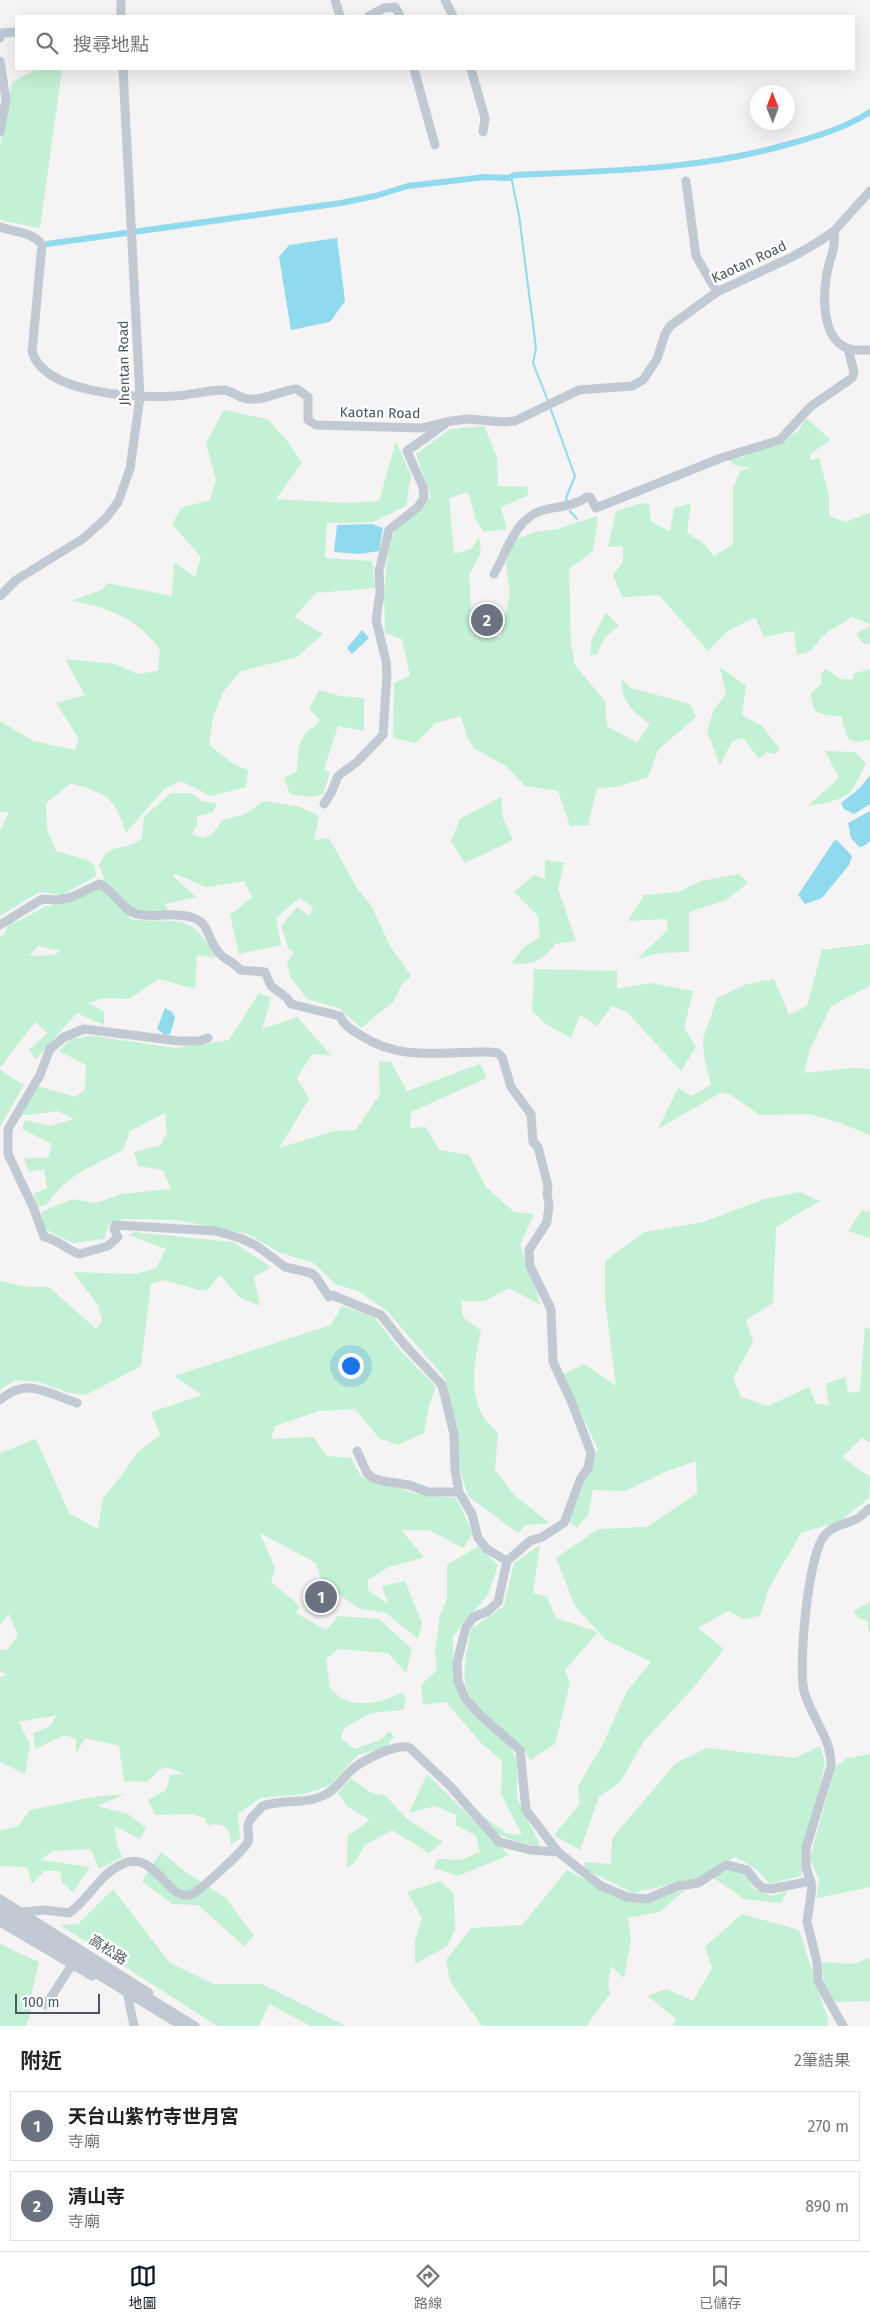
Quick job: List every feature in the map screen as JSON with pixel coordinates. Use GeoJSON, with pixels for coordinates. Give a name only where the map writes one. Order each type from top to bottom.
{"type":"FeatureCollection","features":[{"type":"Feature","properties":{"kind":"street"},"geometry":{"type":"LineString","coordinates":[[120,0],[121,15]]}},
{"type":"Feature","properties":{"kind":"street"},"geometry":{"type":"LineString","coordinates":[[335,0],[340,15]]}},
{"type":"Feature","properties":{"kind":"street"},"geometry":{"type":"LineString","coordinates":[[446,0],[453,15]]}},
{"type":"Feature","properties":{"kind":"street"},"geometry":{"type":"LineString","coordinates":[[371,15],[384,8],[395,7],[399,15]]}},
{"type":"Feature","properties":{"kind":"street"},"geometry":{"type":"LineString","coordinates":[[0,38],[0,33],[15,32]]}},
{"type":"Feature","properties":{"kind":"street"},"geometry":{"type":"LineString","coordinates":[[0,61],[6,95],[4,119],[0,132]]}},
{"type":"Feature","properties":{"kind":"street","name":"Jhentan Road"},"geometry":{"type":"LineString","coordinates":[[0,596],[16,580],[84,538],[106,518],[118,502],[130,469],[140,396],[123,70]]}},
{"type":"Feature","properties":{"kind":"street"},"geometry":{"type":"LineString","coordinates":[[414,70],[435,145]]}},
{"type":"Feature","properties":{"kind":"street"},"geometry":{"type":"LineString","coordinates":[[471,70],[485,118],[483,132]]}},
{"type":"Feature","properties":{"kind":"street"},"geometry":{"type":"LineString","coordinates":[[686,181],[696,256],[717,292]]}},
{"type":"Feature","properties":{"kind":"street","name":"Kaotan Road"},"geometry":{"type":"LineString","coordinates":[[0,227],[23,233],[39,240],[42,245],[32,345],[35,360],[42,368],[73,386],[102,392],[140,396],[176,396],[222,390],[230,391],[248,400],[297,388],[308,398],[308,420],[316,425],[421,428],[450,420],[468,419],[508,422],[528,416],[579,390],[632,386],[643,380],[651,370],[670,326],[717,292],[792,257],[834,231],[870,192]]}},
{"type":"Feature","properties":{"kind":"street"},"geometry":{"type":"LineString","coordinates":[[834,231],[834,253],[828,266],[825,284],[827,318],[836,340],[848,349],[870,350]]}},
{"type":"Feature","properties":{"kind":"street"},"geometry":{"type":"LineString","coordinates":[[494,574],[516,530],[538,512],[571,506],[587,497],[590,497],[595,507],[598,508],[728,455],[780,440],[810,407],[852,378],[854,372],[848,349]]}},
{"type":"Feature","properties":{"kind":"street"},"geometry":{"type":"LineString","coordinates":[[324,804],[332,793],[338,776],[358,762],[384,735],[387,674],[386,661],[376,620],[380,593],[379,571],[389,530],[418,507],[424,498],[423,487],[407,451],[450,420]]}},
{"type":"Feature","properties":{"kind":"street"},"geometry":{"type":"LineString","coordinates":[[0,925],[42,899],[57,900],[72,897],[99,884],[108,887],[132,912],[155,916],[178,915],[196,919],[206,926],[222,956],[235,963],[240,970],[265,972],[271,986],[287,998],[291,1004],[340,1016],[342,1022],[373,1044],[410,1054],[489,1052],[498,1053],[502,1057],[511,1087],[530,1114],[533,1142],[538,1147],[548,1186],[549,1205],[547,1222],[529,1250],[530,1266],[551,1309],[553,1362],[572,1403],[591,1454],[588,1468],[580,1480],[564,1523],[542,1537],[530,1540],[507,1561],[498,1602],[488,1611],[474,1618],[466,1626],[457,1662],[458,1681],[465,1698],[480,1715],[520,1750],[526,1810],[558,1852],[601,1886],[627,1897],[647,1900],[678,1886],[698,1883],[726,1865],[747,1870],[763,1888],[771,1889],[811,1881]]}},
{"type":"Feature","properties":{"kind":"street"},"geometry":{"type":"LineString","coordinates":[[208,1038],[179,1041],[84,1029],[64,1037],[50,1049],[40,1075],[8,1129],[8,1154],[34,1209],[36,1221],[44,1236],[55,1238],[62,1245],[78,1254],[108,1246],[118,1237],[114,1229],[115,1225],[216,1230],[257,1246],[285,1267],[311,1273],[316,1277],[329,1297],[332,1295],[381,1315],[404,1344],[442,1384],[454,1434],[455,1470],[459,1492],[472,1514],[478,1538],[487,1548],[507,1561]]}},
{"type":"Feature","properties":{"kind":"street"},"geometry":{"type":"LineString","coordinates":[[0,1400],[7,1394],[27,1386],[40,1388],[56,1397],[77,1403]]}},
{"type":"Feature","properties":{"kind":"street"},"geometry":{"type":"LineString","coordinates":[[357,1451],[366,1473],[373,1478],[409,1485],[428,1492],[459,1492]]}},
{"type":"Feature","properties":{"kind":"street"},"geometry":{"type":"LineString","coordinates":[[843,2026],[818,1982],[817,1962],[807,1922],[811,1881],[806,1867],[806,1848],[831,1766],[831,1753],[810,1706],[802,1678],[806,1610],[814,1555],[818,1544],[830,1530],[859,1517],[870,1508]]}},
{"type":"Feature","properties":{"kind":"street"},"geometry":{"type":"LineString","coordinates":[[21,1912],[44,1910],[68,1913],[99,1882],[119,1866],[133,1861],[149,1866],[164,1878],[176,1893],[184,1896],[191,1895],[208,1883],[246,1844],[249,1821],[263,1806],[300,1802],[320,1797],[330,1791],[362,1763],[402,1746],[410,1748],[451,1787],[499,1842],[531,1850],[558,1852]]}},
{"type":"Feature","properties":{"kind":"street"},"geometry":{"type":"LineString","coordinates":[[0,1901],[85,1955],[90,1966]]}},
{"type":"Feature","properties":{"kind":"street","name":"高松路"},"geometry":{"type":"LineString","coordinates":[[0,1901],[82,1949],[196,2022],[194,2026],[0,1914]]}},
{"type":"Feature","properties":{"kind":"street","name":"高松路"},"geometry":{"type":"LineString","coordinates":[[0,1906],[182,2026]]}},
{"type":"Feature","properties":{"kind":"street"},"geometry":{"type":"LineString","coordinates":[[0,1920],[90,1966]]}},
{"type":"Feature","properties":{"kind":"street"},"geometry":{"type":"LineString","coordinates":[[0,1920],[176,2026]]}},
{"type":"Feature","properties":{"kind":"street"},"geometry":{"type":"LineString","coordinates":[[46,2005],[82,1949]]}},
{"type":"Feature","properties":{"kind":"street"},"geometry":{"type":"LineString","coordinates":[[133,1983],[128,1996],[134,2026]]}},
{"type":"Feature","properties":{"kind":"green space"},"geometry":{"type":"Polygon","coordinates":[[[35,70],[62,70],[40,228],[0,220],[0,147],[12,82],[35,70]]]}},
{"type":"Feature","properties":{"kind":"green space"},"geometry":{"type":"Polygon","coordinates":[[[224,410],[267,419],[288,442],[302,463],[276,499],[348,503],[379,501],[396,441],[411,476],[406,506],[373,522],[327,523],[325,558],[372,561],[375,588],[316,593],[294,617],[323,634],[297,657],[241,671],[223,692],[213,717],[209,745],[235,765],[248,770],[246,787],[211,796],[181,781],[164,789],[126,833],[118,812],[108,799],[93,790],[71,783],[46,803],[47,829],[56,851],[87,860],[95,866],[96,876],[62,895],[39,892],[0,916],[0,831],[9,812],[0,812],[0,721],[33,741],[75,750],[79,739],[56,703],[85,695],[65,659],[115,664],[137,674],[158,671],[160,649],[141,629],[132,622],[110,611],[72,601],[101,590],[108,583],[172,596],[174,562],[195,577],[201,557],[172,524],[181,508],[210,500],[216,480],[206,443],[224,410]]]}},
{"type":"Feature","properties":{"kind":"green space"},"geometry":{"type":"Polygon","coordinates":[[[806,418],[831,440],[810,454],[810,460],[819,458],[829,496],[829,516],[846,522],[869,513],[870,515],[870,624],[852,617],[826,633],[810,651],[797,655],[794,631],[764,637],[755,617],[728,631],[708,651],[659,595],[622,597],[613,575],[623,562],[623,546],[608,547],[616,511],[649,503],[651,522],[670,531],[674,508],[691,503],[687,533],[702,542],[714,556],[733,544],[733,488],[740,471],[751,468],[734,465],[729,459],[743,457],[758,448],[779,445],[798,431],[806,418]]]}},
{"type":"Feature","properties":{"kind":"green space"},"geometry":{"type":"Polygon","coordinates":[[[484,426],[497,457],[498,486],[529,487],[527,496],[501,507],[507,529],[484,532],[476,520],[468,492],[449,498],[454,554],[471,549],[479,537],[481,553],[469,575],[472,624],[480,636],[501,637],[510,593],[506,563],[514,540],[535,532],[557,529],[598,516],[593,551],[569,569],[571,644],[575,665],[605,701],[607,726],[637,743],[650,724],[629,705],[623,694],[622,680],[631,688],[690,704],[696,717],[658,750],[648,777],[617,787],[597,788],[588,825],[570,826],[558,791],[525,786],[506,766],[475,749],[467,737],[461,716],[435,723],[416,743],[393,738],[394,683],[410,676],[402,639],[385,633],[385,579],[389,550],[397,529],[431,497],[416,454],[450,429],[484,426]]]}},
{"type":"Feature","properties":{"kind":"green space"},"geometry":{"type":"Polygon","coordinates":[[[606,613],[619,626],[605,637],[597,654],[590,656],[592,639],[606,613]]]}},
{"type":"Feature","properties":{"kind":"green space"},"geometry":{"type":"Polygon","coordinates":[[[870,626],[870,644],[863,643],[856,634],[870,626]]]}},
{"type":"Feature","properties":{"kind":"green space"},"geometry":{"type":"Polygon","coordinates":[[[720,667],[746,686],[742,715],[762,726],[780,749],[775,754],[767,752],[759,759],[743,738],[732,741],[720,765],[707,731],[714,709],[726,694],[720,667]]]}},
{"type":"Feature","properties":{"kind":"green space"},"geometry":{"type":"Polygon","coordinates":[[[826,669],[840,679],[853,680],[853,674],[870,669],[870,740],[857,742],[848,739],[841,716],[826,715],[815,711],[810,694],[821,685],[821,674],[826,669]]]}},
{"type":"Feature","properties":{"kind":"green space"},"geometry":{"type":"Polygon","coordinates":[[[319,690],[340,696],[364,698],[364,731],[338,726],[324,769],[330,773],[323,794],[311,797],[290,794],[284,778],[297,771],[298,752],[302,738],[320,720],[309,709],[319,690]]]}},
{"type":"Feature","properties":{"kind":"green space"},"geometry":{"type":"Polygon","coordinates":[[[825,751],[855,752],[866,764],[854,786],[846,795],[830,802],[808,806],[839,778],[825,751]]]}},
{"type":"Feature","properties":{"kind":"green space"},"geometry":{"type":"Polygon","coordinates":[[[171,793],[191,793],[203,802],[217,803],[213,812],[197,816],[197,825],[192,834],[203,838],[212,834],[223,820],[245,814],[264,801],[300,807],[319,816],[314,840],[329,838],[357,888],[371,905],[390,946],[411,976],[402,984],[394,1001],[361,1028],[339,1008],[307,999],[290,976],[287,962],[294,952],[289,950],[281,926],[297,907],[310,916],[313,907],[299,898],[276,918],[281,945],[239,954],[230,915],[252,897],[244,881],[206,887],[176,874],[173,876],[196,897],[164,904],[170,912],[133,912],[129,919],[180,922],[189,925],[198,932],[216,958],[197,955],[195,989],[159,979],[129,999],[105,998],[88,1003],[104,1011],[104,1025],[77,1013],[36,1059],[29,1050],[48,1033],[35,1022],[0,1068],[0,937],[4,935],[8,925],[44,907],[72,900],[99,888],[104,878],[99,865],[104,857],[113,849],[135,843],[142,838],[144,817],[171,793]],[[38,946],[29,956],[53,955],[61,951],[38,946]]]}},
{"type":"Feature","properties":{"kind":"green space"},"geometry":{"type":"Polygon","coordinates":[[[501,797],[503,818],[513,840],[465,863],[451,841],[460,819],[501,797]]]}},
{"type":"Feature","properties":{"kind":"green space"},"geometry":{"type":"Polygon","coordinates":[[[545,860],[564,863],[558,889],[576,941],[555,944],[542,958],[531,963],[512,963],[523,948],[540,936],[538,916],[514,892],[534,875],[545,879],[545,860]]]}},
{"type":"Feature","properties":{"kind":"green space"},"geometry":{"type":"Polygon","coordinates":[[[739,874],[748,883],[726,900],[689,912],[689,952],[659,953],[637,959],[668,930],[667,919],[628,921],[644,895],[678,892],[701,881],[739,874]]]}},
{"type":"Feature","properties":{"kind":"green space"},"geometry":{"type":"Polygon","coordinates":[[[870,944],[870,986],[831,1006],[810,1049],[804,1073],[853,1068],[870,1069],[870,1135],[810,1114],[760,1115],[731,1095],[722,1092],[658,1129],[678,1088],[691,1096],[711,1085],[704,1057],[703,1039],[717,998],[747,984],[774,979],[789,1015],[807,1006],[822,950],[870,944]]]}},
{"type":"Feature","properties":{"kind":"green space"},"geometry":{"type":"Polygon","coordinates":[[[534,969],[617,971],[617,989],[651,983],[693,991],[684,1028],[696,1047],[681,1071],[627,1012],[612,1006],[597,1026],[580,1015],[571,1038],[546,1024],[532,1011],[534,969]]]}},
{"type":"Feature","properties":{"kind":"green space"},"geometry":{"type":"Polygon","coordinates":[[[259,993],[271,998],[262,1029],[297,1017],[331,1055],[312,1054],[297,1078],[309,1099],[279,1148],[334,1131],[356,1130],[380,1094],[379,1061],[391,1062],[407,1091],[480,1064],[487,1078],[411,1112],[410,1128],[426,1127],[439,1150],[469,1155],[486,1187],[514,1212],[534,1214],[520,1245],[541,1305],[509,1288],[484,1301],[461,1301],[463,1317],[481,1331],[475,1364],[474,1387],[479,1408],[484,1418],[498,1432],[495,1469],[514,1495],[550,1523],[526,1525],[518,1533],[468,1496],[459,1466],[445,1378],[387,1311],[358,1291],[335,1284],[314,1263],[278,1252],[248,1234],[177,1220],[124,1219],[109,1224],[104,1239],[73,1243],[45,1229],[41,1212],[72,1199],[96,1203],[122,1194],[171,1189],[163,1170],[138,1166],[134,1152],[161,1145],[167,1132],[165,1113],[130,1131],[123,1150],[72,1178],[63,1185],[47,1204],[38,1207],[33,1194],[47,1188],[44,1169],[29,1172],[24,1158],[48,1158],[52,1144],[22,1129],[25,1120],[50,1126],[74,1119],[58,1111],[20,1116],[38,1086],[75,1097],[85,1090],[86,1065],[59,1051],[70,1039],[93,1036],[176,1048],[229,1040],[259,993]]]}},
{"type":"Feature","properties":{"kind":"green space"},"geometry":{"type":"Polygon","coordinates":[[[0,1070],[24,1085],[0,1127],[0,1070]]]}},
{"type":"Feature","properties":{"kind":"green space"},"geometry":{"type":"Polygon","coordinates":[[[799,1192],[820,1201],[776,1227],[773,1303],[746,1320],[753,1342],[733,1378],[741,1397],[768,1406],[809,1387],[816,1404],[829,1405],[826,1384],[845,1377],[848,1393],[860,1391],[865,1327],[870,1329],[870,1443],[862,1438],[842,1457],[870,1477],[869,1498],[840,1521],[801,1533],[769,1588],[760,1616],[744,1619],[728,1611],[698,1628],[724,1649],[694,1687],[644,1741],[621,1781],[599,1797],[580,1850],[554,1835],[580,1804],[578,1786],[603,1744],[627,1691],[651,1662],[606,1640],[575,1606],[556,1558],[598,1529],[647,1527],[697,1493],[696,1461],[667,1471],[625,1491],[593,1490],[588,1515],[577,1527],[569,1521],[598,1449],[562,1375],[584,1364],[616,1386],[605,1299],[605,1261],[644,1232],[703,1222],[765,1199],[799,1192]]]}},
{"type":"Feature","properties":{"kind":"green space"},"geometry":{"type":"Polygon","coordinates":[[[862,1210],[870,1212],[870,1238],[848,1231],[862,1210]]]}},
{"type":"Feature","properties":{"kind":"green space"},"geometry":{"type":"Polygon","coordinates":[[[134,1232],[233,1242],[271,1267],[254,1277],[260,1306],[239,1297],[220,1275],[207,1290],[199,1290],[164,1280],[151,1284],[141,1366],[86,1395],[66,1392],[39,1382],[15,1380],[0,1390],[0,1281],[26,1287],[49,1287],[96,1329],[102,1321],[98,1305],[73,1272],[136,1274],[156,1268],[166,1249],[128,1235],[134,1232]]]}},
{"type":"Feature","properties":{"kind":"green space"},"geometry":{"type":"Polygon","coordinates":[[[342,1306],[374,1317],[400,1350],[436,1387],[429,1406],[424,1433],[398,1445],[379,1438],[355,1409],[319,1411],[275,1426],[271,1439],[313,1437],[327,1456],[351,1458],[361,1477],[421,1495],[456,1498],[473,1533],[463,1548],[429,1530],[401,1530],[424,1557],[389,1567],[368,1580],[368,1590],[388,1604],[382,1586],[405,1581],[422,1623],[418,1639],[386,1613],[361,1609],[348,1601],[321,1580],[316,1563],[260,1533],[275,1568],[271,1582],[300,1606],[296,1613],[326,1630],[338,1616],[379,1619],[412,1649],[406,1673],[388,1653],[338,1649],[326,1659],[330,1688],[343,1699],[350,1702],[365,1703],[388,1699],[402,1693],[406,1699],[403,1710],[371,1713],[344,1728],[341,1739],[355,1749],[380,1740],[390,1731],[394,1737],[386,1747],[358,1755],[329,1786],[303,1794],[260,1798],[238,1814],[240,1838],[231,1845],[230,1835],[223,1825],[214,1824],[208,1826],[205,1818],[192,1814],[155,1815],[148,1800],[166,1790],[170,1775],[184,1774],[167,1767],[159,1770],[147,1782],[124,1781],[119,1746],[85,1738],[76,1754],[76,1739],[64,1735],[35,1749],[33,1733],[50,1726],[57,1715],[19,1722],[30,1745],[25,1774],[0,1762],[0,1678],[7,1674],[0,1672],[0,1650],[7,1650],[18,1635],[9,1614],[0,1625],[0,1453],[36,1439],[69,1513],[98,1529],[103,1498],[137,1453],[160,1435],[151,1412],[202,1395],[174,1376],[331,1325],[342,1306]]]}},
{"type":"Feature","properties":{"kind":"green space"},"geometry":{"type":"Polygon","coordinates":[[[540,1545],[533,1593],[547,1597],[556,1618],[598,1632],[565,1670],[570,1683],[555,1744],[530,1760],[518,1743],[487,1717],[470,1696],[466,1686],[465,1662],[471,1629],[504,1606],[514,1563],[540,1545]]]}},
{"type":"Feature","properties":{"kind":"green space"},"geometry":{"type":"Polygon","coordinates":[[[478,1546],[498,1565],[488,1595],[453,1636],[453,1665],[456,1686],[469,1709],[511,1748],[517,1762],[517,1798],[541,1847],[507,1838],[492,1830],[487,1824],[483,1816],[506,1833],[522,1835],[501,1794],[502,1761],[481,1743],[446,1702],[423,1705],[421,1685],[437,1670],[435,1653],[440,1616],[447,1598],[447,1565],[478,1546]]]}},
{"type":"Feature","properties":{"kind":"green space"},"geometry":{"type":"Polygon","coordinates":[[[870,1602],[870,1633],[868,1621],[858,1618],[854,1611],[870,1602]]]}},
{"type":"Feature","properties":{"kind":"green space"},"geometry":{"type":"Polygon","coordinates":[[[820,1746],[825,1762],[801,1876],[770,1884],[756,1869],[736,1857],[698,1878],[633,1893],[585,1869],[584,1862],[611,1864],[612,1838],[676,1763],[708,1748],[795,1758],[820,1746]]]}},
{"type":"Feature","properties":{"kind":"green space"},"geometry":{"type":"Polygon","coordinates":[[[870,1754],[870,1887],[817,1898],[819,1880],[810,1858],[835,1768],[847,1758],[870,1754]]]}},
{"type":"Feature","properties":{"kind":"green space"},"geometry":{"type":"Polygon","coordinates":[[[427,1774],[509,1855],[458,1876],[434,1868],[437,1859],[460,1860],[480,1852],[476,1836],[456,1825],[456,1815],[435,1806],[409,1813],[427,1774]]]}},
{"type":"Feature","properties":{"kind":"green space"},"geometry":{"type":"Polygon","coordinates":[[[351,1778],[371,1793],[385,1795],[407,1819],[443,1842],[429,1853],[392,1830],[365,1845],[353,1864],[347,1867],[348,1835],[370,1820],[347,1806],[338,1793],[351,1778]]]}},
{"type":"Feature","properties":{"kind":"green space"},"geometry":{"type":"Polygon","coordinates":[[[125,1794],[97,1806],[128,1814],[146,1828],[140,1839],[114,1826],[117,1845],[122,1857],[99,1869],[91,1849],[52,1851],[41,1860],[90,1867],[73,1892],[62,1882],[60,1871],[44,1871],[32,1884],[27,1867],[0,1866],[0,1831],[18,1826],[30,1810],[93,1797],[125,1794]]]}},
{"type":"Feature","properties":{"kind":"green space"},"geometry":{"type":"Polygon","coordinates":[[[161,1852],[187,1873],[226,1898],[254,1936],[244,1946],[198,1905],[172,1904],[142,1881],[161,1852]]]}},
{"type":"Feature","properties":{"kind":"green space"},"geometry":{"type":"Polygon","coordinates":[[[729,1868],[745,1873],[753,1888],[771,1896],[787,1891],[781,1903],[744,1899],[711,1876],[729,1868]]]}},
{"type":"Feature","properties":{"kind":"green space"},"geometry":{"type":"Polygon","coordinates":[[[567,1870],[624,1900],[650,1901],[686,1889],[660,1912],[628,1918],[631,1941],[624,1978],[611,1966],[608,1984],[610,1994],[586,2026],[482,2026],[450,1981],[446,1960],[471,1928],[522,1925],[567,1870]]]}},
{"type":"Feature","properties":{"kind":"green space"},"geometry":{"type":"Polygon","coordinates":[[[440,1881],[454,1894],[455,1930],[447,1946],[415,1964],[415,1941],[422,1918],[407,1892],[440,1881]]]}},
{"type":"Feature","properties":{"kind":"green space"},"geometry":{"type":"Polygon","coordinates":[[[113,1889],[170,1963],[213,1984],[262,1984],[346,2026],[311,2026],[269,2004],[259,2026],[217,2026],[60,1925],[78,1924],[113,1889]]]}},
{"type":"Feature","properties":{"kind":"green space"},"geometry":{"type":"Polygon","coordinates":[[[742,1914],[799,1930],[828,2020],[827,2026],[673,2026],[676,2019],[648,1996],[667,1989],[693,2001],[712,1968],[705,1947],[742,1914]]]}},
{"type":"Feature","properties":{"kind":"green space"},"geometry":{"type":"Polygon","coordinates":[[[0,1944],[39,1962],[32,1991],[30,2015],[26,2026],[0,2026],[0,1944]]]}},
{"type":"Feature","properties":{"kind":"green space"},"geometry":{"type":"Polygon","coordinates":[[[870,1958],[870,2001],[835,2002],[824,1984],[822,1962],[852,1964],[870,1958]]]}},
{"type":"Feature","properties":{"kind":"water"},"geometry":{"type":"Polygon","coordinates":[[[337,238],[345,301],[330,322],[291,330],[279,257],[289,245],[337,238]]]}},
{"type":"Feature","properties":{"kind":"water"},"geometry":{"type":"Polygon","coordinates":[[[372,524],[383,528],[379,551],[359,554],[334,552],[337,525],[372,524]]]}},
{"type":"Feature","properties":{"kind":"water"},"geometry":{"type":"Polygon","coordinates":[[[362,630],[369,638],[352,654],[347,648],[362,630]]]}},
{"type":"Feature","properties":{"kind":"water"},"geometry":{"type":"Polygon","coordinates":[[[870,775],[870,804],[854,814],[844,809],[841,803],[860,788],[870,775]]]}},
{"type":"Feature","properties":{"kind":"water"},"geometry":{"type":"Polygon","coordinates":[[[870,811],[870,841],[864,846],[859,847],[851,838],[848,823],[870,811]]]}},
{"type":"Feature","properties":{"kind":"water"},"geometry":{"type":"Polygon","coordinates":[[[837,840],[852,856],[849,865],[822,898],[805,904],[798,895],[834,841],[837,840]]]}},
{"type":"Feature","properties":{"kind":"water"},"geometry":{"type":"Polygon","coordinates":[[[165,1008],[172,1012],[175,1018],[170,1034],[165,1035],[157,1029],[165,1008]]]}},
{"type":"Feature","properties":{"kind":"waterway"},"geometry":{"type":"LineString","coordinates":[[47,244],[341,203],[375,196],[408,186],[485,177],[508,178],[515,175],[654,168],[722,159],[755,153],[821,135],[851,123],[870,112]]}},
{"type":"Feature","properties":{"kind":"waterway"},"geometry":{"type":"LineString","coordinates":[[511,176],[519,215],[536,348],[533,363],[548,401]]}},
{"type":"Feature","properties":{"kind":"waterway"},"geometry":{"type":"LineString","coordinates":[[550,407],[575,476],[566,498],[567,504]]}},
{"type":"Feature","properties":{"kind":"waterway"},"geometry":{"type":"LineString","coordinates":[[570,511],[577,519]]}},
{"type":"Feature","properties":{"kind":"place","name":"清山寺"},"geometry":{"type":"Point","coordinates":[487,620]}},
{"type":"Feature","properties":{"kind":"place","name":"天台山紫竹寺世月宮"},"geometry":{"type":"Point","coordinates":[321,1597]}}]}
